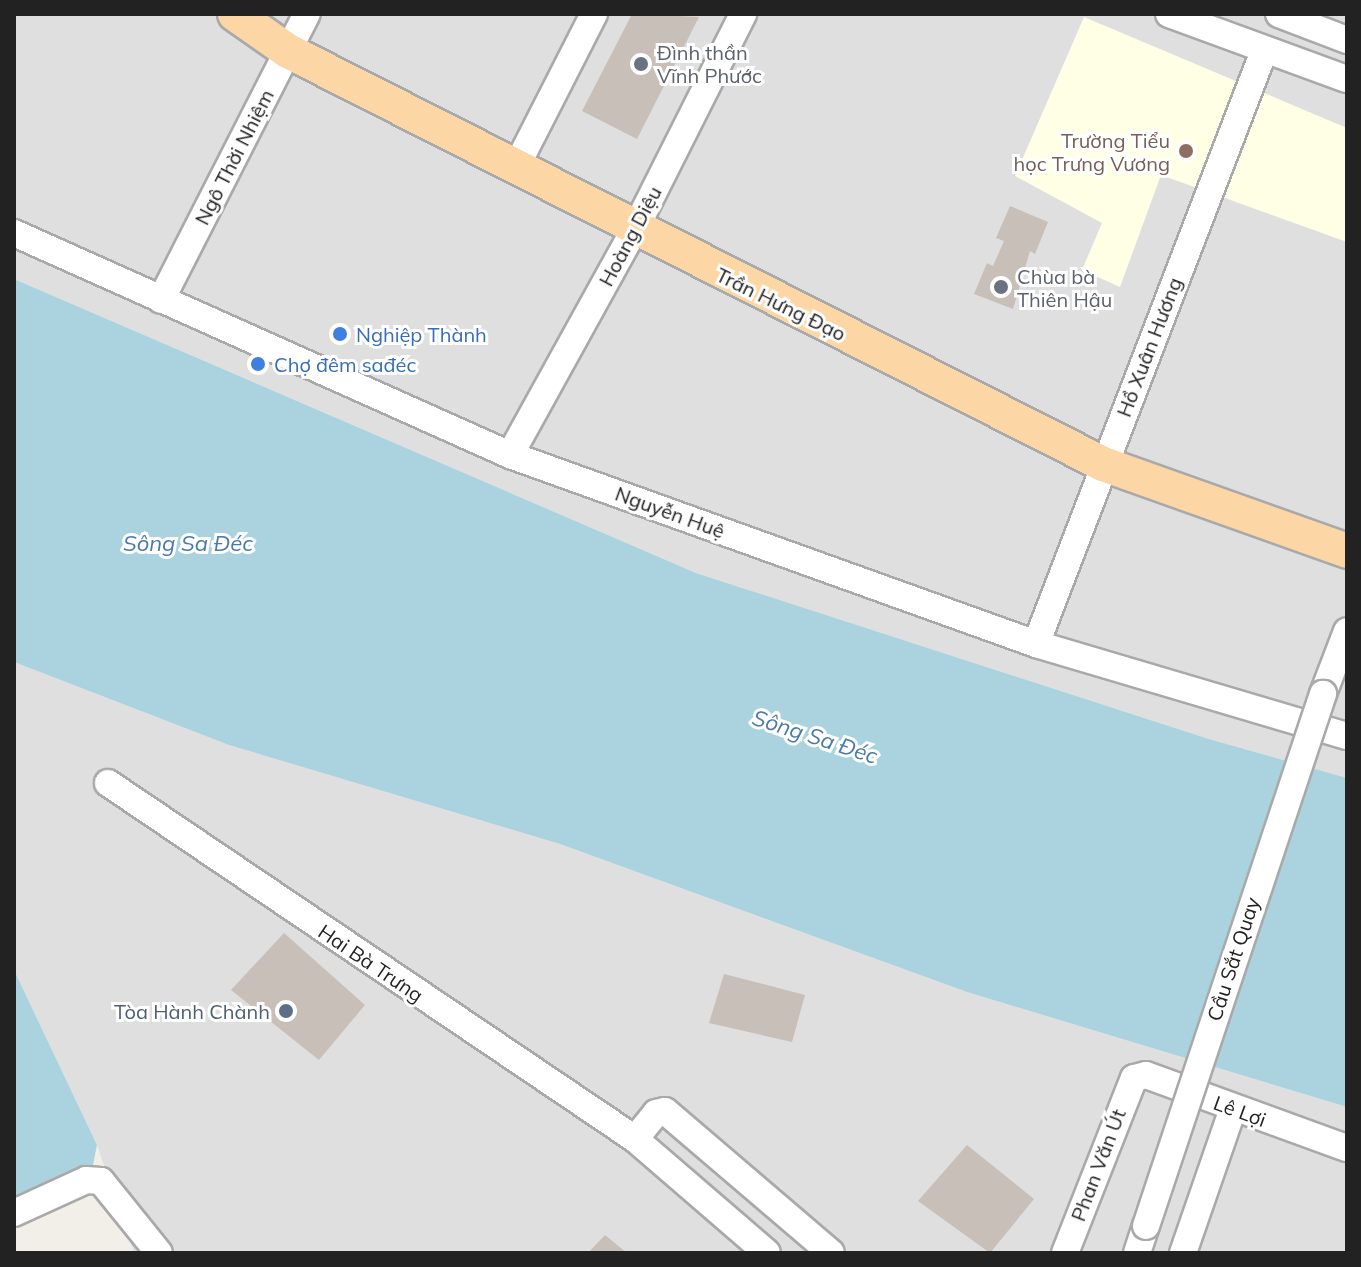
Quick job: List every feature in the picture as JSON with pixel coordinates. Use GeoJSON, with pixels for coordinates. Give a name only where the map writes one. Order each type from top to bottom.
{"type":"FeatureCollection","features":[{"type":"Feature","properties":{"kind":"main road","name":"Trần Hưng Đạo"},"geometry":{"type":"LineString","coordinates":[[235,14],[288,51],[515,169],[1103,464],[1347,551]]}},
{"type":"Feature","properties":{"kind":"street","name":"Ngô Thời Nhiệm"},"geometry":{"type":"LineString","coordinates":[[161,300],[307,14]]}},
{"type":"Feature","properties":{"kind":"street"},"geometry":{"type":"LineString","coordinates":[[515,169],[594,14]]}},
{"type":"Feature","properties":{"kind":"street","name":"Hoàng Diệu"},"geometry":{"type":"LineString","coordinates":[[510,455],[634,230],[743,14]]}},
{"type":"Feature","properties":{"kind":"street"},"geometry":{"type":"LineString","coordinates":[[1169,14],[1347,79]]}},
{"type":"Feature","properties":{"kind":"street"},"geometry":{"type":"LineString","coordinates":[[1279,14],[1347,40]]}},
{"type":"Feature","properties":{"kind":"street","name":"Hồ Xuân Hương"},"geometry":{"type":"LineString","coordinates":[[1036,644],[1264,51]]}},
{"type":"Feature","properties":{"kind":"street","name":"Nguyễn Huệ"},"geometry":{"type":"LineString","coordinates":[[14,233],[510,455],[1036,644],[1347,736]]}},
{"type":"Feature","properties":{"kind":"street","name":"Cầu Sắt Quay"},"geometry":{"type":"LineString","coordinates":[[1137,1253],[1323,694],[1347,631]]}},
{"type":"Feature","properties":{"kind":"street","name":"Hai Bà Trưng"},"geometry":{"type":"LineString","coordinates":[[108,783],[635,1139],[767,1253]]}},
{"type":"Feature","properties":{"kind":"street","name":"Lê Lợi"},"geometry":{"type":"LineString","coordinates":[[1134,1078],[1146,1075],[1347,1148]]}},
{"type":"Feature","properties":{"kind":"street","name":"Phan Văn Út"},"geometry":{"type":"LineString","coordinates":[[1065,1253],[1134,1078]]}},
{"type":"Feature","properties":{"kind":"street"},"geometry":{"type":"LineString","coordinates":[[1183,1253],[1233,1109]]}},
{"type":"Feature","properties":{"kind":"street"},"geometry":{"type":"LineString","coordinates":[[635,1139],[656,1113],[665,1111],[831,1253]]}},
{"type":"Feature","properties":{"kind":"street"},"geometry":{"type":"LineString","coordinates":[[14,1213],[86,1180],[101,1181],[159,1253]]}},
{"type":"Feature","properties":{"kind":"shaded area"},"geometry":{"type":"Polygon","coordinates":[[[14,14],[1347,14],[1347,778],[1209,739],[696,573],[14,279],[14,14]]]}},
{"type":"Feature","properties":{"kind":"shaded area","name":"Trường Tiểu học Trưng Vương"},"geometry":{"type":"Polygon","coordinates":[[[1084,17],[1347,128],[1347,242],[1161,175],[1120,287],[1082,270],[1102,223],[1015,176],[1084,17]]]}},
{"type":"Feature","properties":{"kind":"shaded area"},"geometry":{"type":"Polygon","coordinates":[[[14,662],[229,745],[560,844],[967,992],[1347,1107],[1347,1253],[134,1253],[97,1145],[14,970],[14,662]]]}},
{"type":"Feature","properties":{"kind":"water","name":"Sông Sa Đéc"},"geometry":{"type":"Polygon","coordinates":[[[14,279],[696,573],[1209,739],[1347,778],[1347,1107],[967,992],[560,844],[229,745],[14,662],[14,279]]]}},
{"type":"Feature","properties":{"kind":"water"},"geometry":{"type":"Polygon","coordinates":[[[14,970],[97,1145],[93,1165],[83,1175],[14,1205],[14,970]]]}},
{"type":"Feature","properties":{"kind":"building","name":"Đình thần Vĩnh Phước"},"geometry":{"type":"Polygon","coordinates":[[[632,14],[699,17],[637,139],[582,111],[632,14]]]}},
{"type":"Feature","properties":{"kind":"building"},"geometry":{"type":"Polygon","coordinates":[[[1010,206],[1048,222],[1035,254],[1030,251],[1013,309],[974,294],[987,263],[993,266],[1004,241],[996,238],[1010,206]]]}},
{"type":"Feature","properties":{"kind":"building"},"geometry":{"type":"Polygon","coordinates":[[[284,933],[365,1005],[319,1060],[231,990],[284,933]]]}},
{"type":"Feature","properties":{"kind":"building"},"geometry":{"type":"Polygon","coordinates":[[[724,974],[805,995],[792,1042],[709,1023],[724,974]]]}},
{"type":"Feature","properties":{"kind":"building"},"geometry":{"type":"Polygon","coordinates":[[[967,1145],[1034,1199],[990,1253],[918,1201],[967,1145]]]}},
{"type":"Feature","properties":{"kind":"building"},"geometry":{"type":"Polygon","coordinates":[[[605,1235],[627,1253],[588,1253],[605,1235]]]}},
{"type":"Feature","properties":{"kind":"place","name":"Đình thần Vĩnh Phước"},"geometry":{"type":"Point","coordinates":[641,64]}},
{"type":"Feature","properties":{"kind":"place","name":"Trường Tiểu học Trưng Vương"},"geometry":{"type":"Point","coordinates":[1186,151]}},
{"type":"Feature","properties":{"kind":"place","name":"Chùa bà Thiên Hậu"},"geometry":{"type":"Point","coordinates":[1001,287]}},
{"type":"Feature","properties":{"kind":"place","name":"Nghiệp Thành"},"geometry":{"type":"Point","coordinates":[340,334]}},
{"type":"Feature","properties":{"kind":"place","name":"Chợ đêm sađéc"},"geometry":{"type":"Point","coordinates":[258,364]}},
{"type":"Feature","properties":{"kind":"place","name":"Tòa Hành Chành"},"geometry":{"type":"Point","coordinates":[286,1011]}}]}
